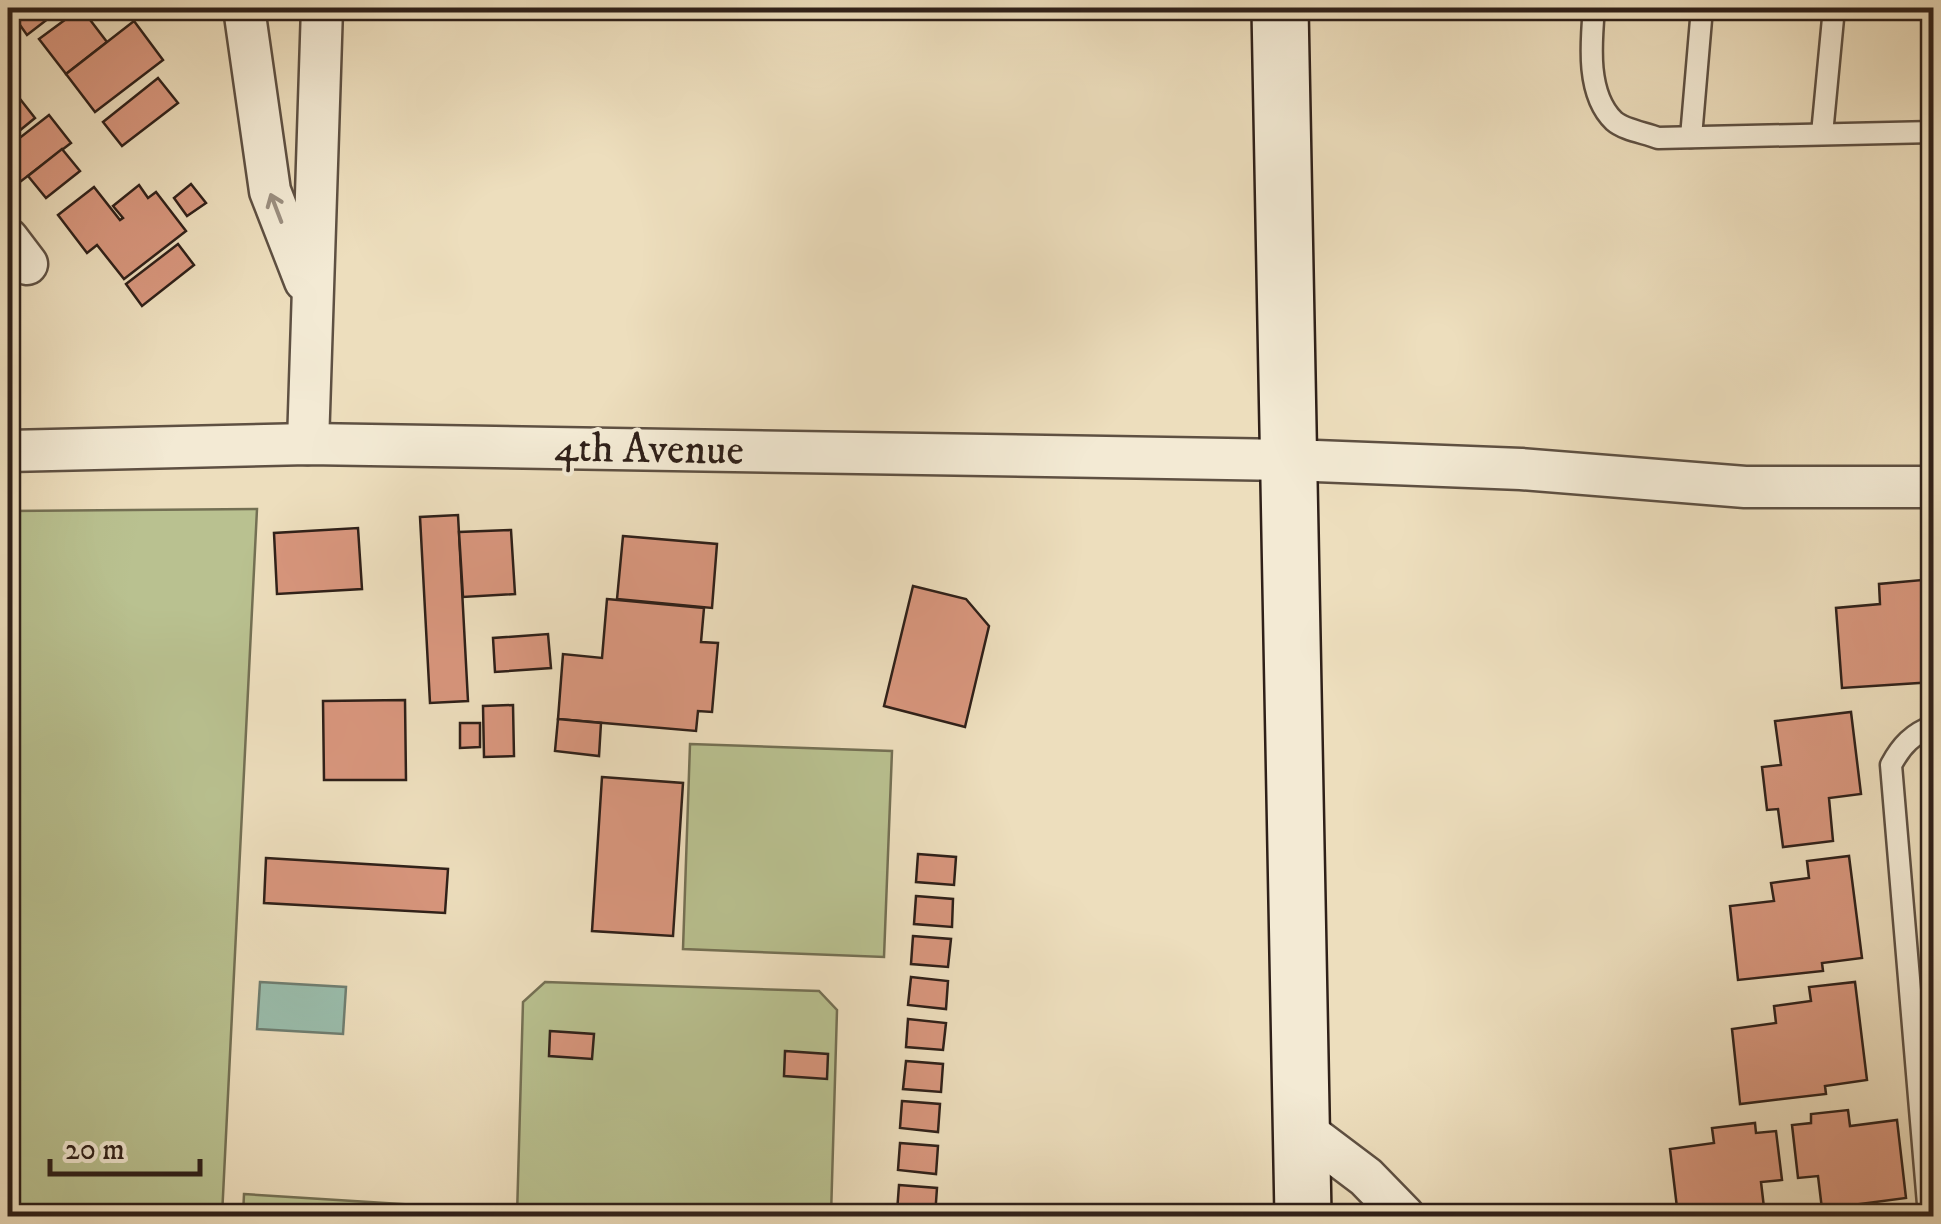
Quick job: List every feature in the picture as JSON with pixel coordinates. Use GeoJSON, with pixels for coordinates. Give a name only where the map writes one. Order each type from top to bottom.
{"type":"FeatureCollection","features":[{"type":"Feature","properties":{"kind":"main road"},"geometry":{"type":"LineString","coordinates":[[1280,8],[1303,1216]]}},
{"type":"Feature","properties":{"kind":"street"},"geometry":{"type":"LineString","coordinates":[[244,8],[270,191],[312,298]]}},
{"type":"Feature","properties":{"kind":"street"},"geometry":{"type":"LineString","coordinates":[[308,444],[322,8]]}},
{"type":"Feature","properties":{"kind":"street","name":"4th Avenue"},"geometry":{"type":"LineString","coordinates":[[8,452],[308,444],[1290,460],[1521,469],[1744,487],[1934,488]]}},
{"type":"Feature","properties":{"kind":"street"},"geometry":{"type":"LineString","coordinates":[[1302,1128],[1366,1178],[1404,1216]]}},
{"type":"Feature","properties":{"kind":"lane"},"geometry":{"type":"LineString","coordinates":[[1594,8],[1591,45],[1598,95],[1616,122],[1658,138],[1934,132]]}},
{"type":"Feature","properties":{"kind":"lane"},"geometry":{"type":"LineString","coordinates":[[1692,137],[1702,8]]}},
{"type":"Feature","properties":{"kind":"lane"},"geometry":{"type":"LineString","coordinates":[[1822,134],[1834,8]]}},
{"type":"Feature","properties":{"kind":"lane"},"geometry":{"type":"LineString","coordinates":[[1929,1216],[1891,765],[1900,747],[1921,730],[1934,726]]}},
{"type":"Feature","properties":{"kind":"shaded area"},"geometry":{"type":"Polygon","coordinates":[[[257,509],[222,1216],[8,1216],[8,511],[257,509]]]}},
{"type":"Feature","properties":{"kind":"shaded area"},"geometry":{"type":"Polygon","coordinates":[[[690,744],[892,751],[884,957],[683,949],[690,744]]]}},
{"type":"Feature","properties":{"kind":"shaded area"},"geometry":{"type":"Polygon","coordinates":[[[260,982],[346,987],[343,1034],[257,1029],[260,982]]]}},
{"type":"Feature","properties":{"kind":"shaded area"},"geometry":{"type":"Polygon","coordinates":[[[545,982],[819,991],[837,1010],[831,1216],[517,1216],[523,1002],[545,982]]]}},
{"type":"Feature","properties":{"kind":"shaded area"},"geometry":{"type":"Polygon","coordinates":[[[244,1194],[432,1206],[431,1216],[243,1216],[244,1194]]]}},
{"type":"Feature","properties":{"kind":"building"},"geometry":{"type":"Polygon","coordinates":[[[8,8],[62,8],[27,35],[8,8]]]}},
{"type":"Feature","properties":{"kind":"building"},"geometry":{"type":"Polygon","coordinates":[[[81,8],[107,42],[66,74],[39,39],[81,8]]]}},
{"type":"Feature","properties":{"kind":"building"},"geometry":{"type":"Polygon","coordinates":[[[134,21],[163,60],[95,112],[66,74],[134,21]]]}},
{"type":"Feature","properties":{"kind":"building"},"geometry":{"type":"Polygon","coordinates":[[[158,78],[178,103],[122,146],[103,122],[158,78]]]}},
{"type":"Feature","properties":{"kind":"building"},"geometry":{"type":"Polygon","coordinates":[[[13,90],[35,118],[8,140],[8,94],[13,90]]]}},
{"type":"Feature","properties":{"kind":"building"},"geometry":{"type":"Polygon","coordinates":[[[49,115],[71,143],[12,188],[8,182],[8,147],[49,115]]]}},
{"type":"Feature","properties":{"kind":"building"},"geometry":{"type":"Polygon","coordinates":[[[62,149],[80,171],[46,198],[28,176],[62,149]]]}},
{"type":"Feature","properties":{"kind":"building"},"geometry":{"type":"Polygon","coordinates":[[[191,184],[206,203],[187,216],[174,198],[191,184]]]}},
{"type":"Feature","properties":{"kind":"building"},"geometry":{"type":"Polygon","coordinates":[[[139,185],[148,198],[156,192],[186,231],[124,279],[97,245],[87,253],[58,215],[94,187],[120,220],[123,218],[113,206],[139,185]]]}},
{"type":"Feature","properties":{"kind":"building"},"geometry":{"type":"Polygon","coordinates":[[[178,244],[194,265],[142,306],[126,284],[178,244]]]}},
{"type":"Feature","properties":{"kind":"building"},"geometry":{"type":"Polygon","coordinates":[[[458,515],[468,701],[430,703],[420,517],[458,515]]]}},
{"type":"Feature","properties":{"kind":"building"},"geometry":{"type":"Polygon","coordinates":[[[358,528],[362,589],[277,594],[274,533],[358,528]]]}},
{"type":"Feature","properties":{"kind":"building"},"geometry":{"type":"Polygon","coordinates":[[[511,530],[515,594],[463,597],[459,532],[511,530]]]}},
{"type":"Feature","properties":{"kind":"building"},"geometry":{"type":"Polygon","coordinates":[[[623,536],[717,544],[712,608],[617,599],[623,536]]]}},
{"type":"Feature","properties":{"kind":"building"},"geometry":{"type":"Polygon","coordinates":[[[1922,580],[1923,592],[1934,591],[1934,682],[1842,688],[1836,608],[1880,604],[1879,584],[1922,580]]]}},
{"type":"Feature","properties":{"kind":"building"},"geometry":{"type":"Polygon","coordinates":[[[913,586],[966,599],[989,626],[965,727],[884,706],[913,586]]]}},
{"type":"Feature","properties":{"kind":"building"},"geometry":{"type":"Polygon","coordinates":[[[607,599],[704,608],[701,642],[718,643],[712,712],[698,711],[696,731],[558,719],[563,654],[602,658],[607,599]]]}},
{"type":"Feature","properties":{"kind":"building"},"geometry":{"type":"Polygon","coordinates":[[[548,634],[551,668],[495,672],[493,638],[548,634]]]}},
{"type":"Feature","properties":{"kind":"building"},"geometry":{"type":"Polygon","coordinates":[[[405,700],[406,780],[324,780],[323,701],[405,700]]]}},
{"type":"Feature","properties":{"kind":"building"},"geometry":{"type":"Polygon","coordinates":[[[513,705],[514,756],[484,757],[483,706],[513,705]]]}},
{"type":"Feature","properties":{"kind":"building"},"geometry":{"type":"Polygon","coordinates":[[[1851,712],[1861,794],[1829,798],[1833,841],[1783,847],[1778,809],[1767,810],[1762,767],[1781,765],[1775,721],[1851,712]]]}},
{"type":"Feature","properties":{"kind":"building"},"geometry":{"type":"Polygon","coordinates":[[[558,719],[601,723],[599,756],[555,751],[558,719]]]}},
{"type":"Feature","properties":{"kind":"building"},"geometry":{"type":"Polygon","coordinates":[[[460,723],[480,723],[480,747],[460,748],[460,723]]]}},
{"type":"Feature","properties":{"kind":"building"},"geometry":{"type":"Polygon","coordinates":[[[1934,757],[1934,835],[1924,759],[1934,757]]]}},
{"type":"Feature","properties":{"kind":"building"},"geometry":{"type":"Polygon","coordinates":[[[602,777],[683,783],[673,936],[592,931],[602,777]]]}},
{"type":"Feature","properties":{"kind":"building"},"geometry":{"type":"Polygon","coordinates":[[[918,854],[956,857],[954,885],[916,882],[918,854]]]}},
{"type":"Feature","properties":{"kind":"building"},"geometry":{"type":"Polygon","coordinates":[[[1849,856],[1862,958],[1822,963],[1823,971],[1738,980],[1730,906],[1774,901],[1771,883],[1809,878],[1807,861],[1849,856]]]}},
{"type":"Feature","properties":{"kind":"building"},"geometry":{"type":"Polygon","coordinates":[[[266,858],[448,869],[445,913],[264,903],[266,858]]]}},
{"type":"Feature","properties":{"kind":"building"},"geometry":{"type":"Polygon","coordinates":[[[916,896],[953,899],[952,927],[914,924],[916,896]]]}},
{"type":"Feature","properties":{"kind":"building"},"geometry":{"type":"Polygon","coordinates":[[[913,936],[951,939],[948,967],[911,964],[913,936]]]}},
{"type":"Feature","properties":{"kind":"building"},"geometry":{"type":"Polygon","coordinates":[[[911,977],[948,981],[946,1009],[908,1005],[911,977]]]}},
{"type":"Feature","properties":{"kind":"building"},"geometry":{"type":"Polygon","coordinates":[[[1855,982],[1867,1080],[1825,1086],[1826,1094],[1740,1104],[1732,1029],[1776,1023],[1774,1006],[1811,1001],[1809,987],[1855,982]]]}},
{"type":"Feature","properties":{"kind":"building"},"geometry":{"type":"Polygon","coordinates":[[[908,1019],[946,1023],[943,1050],[906,1047],[908,1019]]]}},
{"type":"Feature","properties":{"kind":"building"},"geometry":{"type":"Polygon","coordinates":[[[550,1031],[594,1034],[592,1059],[549,1056],[550,1031]]]}},
{"type":"Feature","properties":{"kind":"building"},"geometry":{"type":"Polygon","coordinates":[[[785,1051],[828,1054],[827,1079],[784,1076],[785,1051]]]}},
{"type":"Feature","properties":{"kind":"building"},"geometry":{"type":"Polygon","coordinates":[[[906,1061],[943,1064],[941,1092],[903,1089],[906,1061]]]}},
{"type":"Feature","properties":{"kind":"building"},"geometry":{"type":"Polygon","coordinates":[[[902,1101],[940,1104],[938,1132],[900,1128],[902,1101]]]}},
{"type":"Feature","properties":{"kind":"building"},"geometry":{"type":"Polygon","coordinates":[[[1848,1110],[1850,1126],[1897,1120],[1906,1198],[1822,1209],[1818,1176],[1798,1178],[1792,1125],[1811,1123],[1811,1114],[1848,1110]]]}},
{"type":"Feature","properties":{"kind":"building"},"geometry":{"type":"Polygon","coordinates":[[[1755,1123],[1756,1133],[1776,1131],[1782,1180],[1761,1182],[1765,1216],[1678,1216],[1670,1149],[1714,1143],[1712,1128],[1755,1123]]]}},
{"type":"Feature","properties":{"kind":"building"},"geometry":{"type":"Polygon","coordinates":[[[900,1143],[938,1146],[936,1174],[898,1170],[900,1143]]]}},
{"type":"Feature","properties":{"kind":"building"},"geometry":{"type":"Polygon","coordinates":[[[899,1185],[937,1188],[935,1216],[897,1212],[899,1185]]]}}]}
